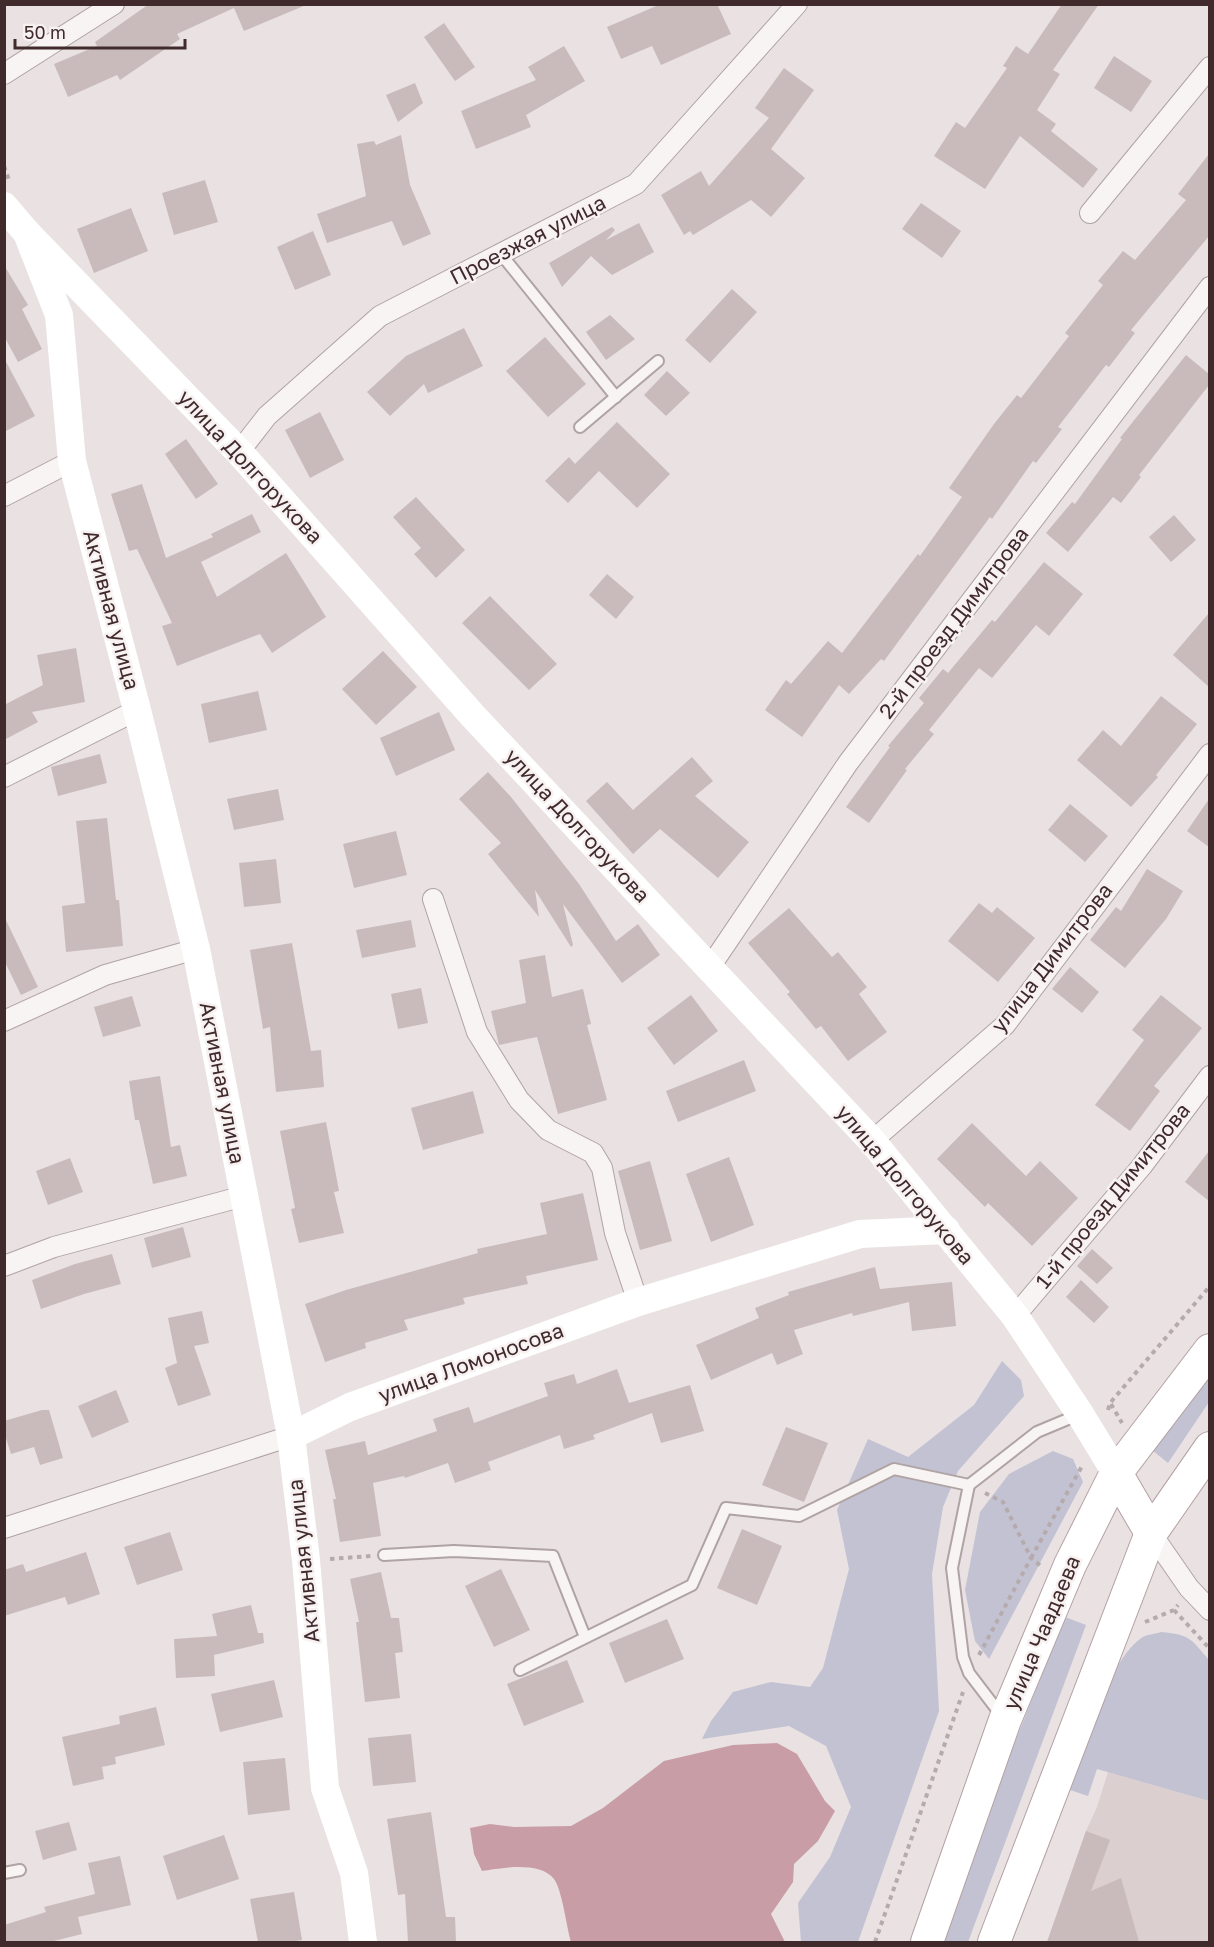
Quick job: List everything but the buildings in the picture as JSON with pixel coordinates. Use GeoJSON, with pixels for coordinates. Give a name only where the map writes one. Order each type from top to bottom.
{"type":"FeatureCollection","features":[{"type":"Feature","properties":{"kind":"main road","name":"улица Долгорукова"},"geometry":{"type":"LineString","coordinates":[[4,206],[27,233],[239,452],[473,716],[872,1141],[1015,1316],[1116,1473]]}},
{"type":"Feature","properties":{"kind":"main road","name":"Активная улица"},"geometry":{"type":"LineString","coordinates":[[27,233],[59,315],[72,461],[196,949],[291,1436],[306,1560],[325,1788],[354,1873],[363,1942]]}},
{"type":"Feature","properties":{"kind":"main road","name":"улица Ломоносова"},"geometry":{"type":"LineString","coordinates":[[291,1436],[350,1407],[638,1302],[860,1234],[946,1230]]}},
{"type":"Feature","properties":{"kind":"main road","name":"улица Чаадаева"},"geometry":{"type":"LineString","coordinates":[[927,1942],[1005,1720],[1070,1565],[1116,1473],[1209,1350]]}},
{"type":"Feature","properties":{"kind":"main road"},"geometry":{"type":"LineString","coordinates":[[994,1942],[1151,1533],[1209,1448]]}},
{"type":"Feature","properties":{"kind":"main road"},"geometry":{"type":"LineString","coordinates":[[1116,1473],[1151,1533]]}},
{"type":"Feature","properties":{"kind":"street"},"geometry":{"type":"LineString","coordinates":[[4,74],[114,4]]}},
{"type":"Feature","properties":{"kind":"street","name":"Проезжая улица"},"geometry":{"type":"LineString","coordinates":[[239,452],[267,416],[380,316],[636,184],[797,4]]}},
{"type":"Feature","properties":{"kind":"street"},"geometry":{"type":"LineString","coordinates":[[1090,213],[1209,67]]}},
{"type":"Feature","properties":{"kind":"street","name":"2-й проезд Димитрова"},"geometry":{"type":"LineString","coordinates":[[710,967],[848,763],[1209,287]]}},
{"type":"Feature","properties":{"kind":"street"},"geometry":{"type":"LineString","coordinates":[[4,496],[72,461]]}},
{"type":"Feature","properties":{"kind":"street"},"geometry":{"type":"LineString","coordinates":[[4,777],[137,710]]}},
{"type":"Feature","properties":{"kind":"street","name":"улица Димитрова"},"geometry":{"type":"LineString","coordinates":[[872,1141],[1005,1025],[1209,754]]}},
{"type":"Feature","properties":{"kind":"street"},"geometry":{"type":"LineString","coordinates":[[434,899],[477,1032],[519,1100],[548,1130],[592,1153],[602,1168],[615,1233],[638,1302]]}},
{"type":"Feature","properties":{"kind":"street"},"geometry":{"type":"LineString","coordinates":[[4,1021],[105,975],[196,949]]}},
{"type":"Feature","properties":{"kind":"street","name":"1-й проезд Димитрова"},"geometry":{"type":"LineString","coordinates":[[1015,1316],[1142,1166],[1209,1076]]}},
{"type":"Feature","properties":{"kind":"street"},"geometry":{"type":"LineString","coordinates":[[4,1266],[54,1247],[244,1196]]}},
{"type":"Feature","properties":{"kind":"street","name":"улица Ломоносова"},"geometry":{"type":"LineString","coordinates":[[4,1528],[291,1436]]}},
{"type":"Feature","properties":{"kind":"street"},"geometry":{"type":"LineString","coordinates":[[1151,1533],[1189,1588],[1209,1610]]}},
{"type":"Feature","properties":{"kind":"lane"},"geometry":{"type":"LineString","coordinates":[[501,254],[616,397]]}},
{"type":"Feature","properties":{"kind":"lane"},"geometry":{"type":"LineString","coordinates":[[580,427],[658,361]]}},
{"type":"Feature","properties":{"kind":"lane"},"geometry":{"type":"LineString","coordinates":[[1005,1720],[969,1673],[963,1657],[952,1568],[969,1485],[1036,1432],[1080,1414]]}},
{"type":"Feature","properties":{"kind":"lane"},"geometry":{"type":"LineString","coordinates":[[520,1670],[692,1585],[726,1508],[799,1516],[894,1469],[969,1485]]}},
{"type":"Feature","properties":{"kind":"lane"},"geometry":{"type":"LineString","coordinates":[[384,1555],[454,1551],[553,1556],[585,1637]]}},
{"type":"Feature","properties":{"kind":"lane"},"geometry":{"type":"LineString","coordinates":[[4,1873],[20,1870]]}},
{"type":"Feature","properties":{"kind":"path"},"geometry":{"type":"LineString","coordinates":[[969,1485],[1003,1502],[1031,1558],[1096,1441],[1110,1403],[1209,1286]]}},
{"type":"Feature","properties":{"kind":"path"},"geometry":{"type":"LineString","coordinates":[[306,1560],[384,1555]]}},
{"type":"Feature","properties":{"kind":"path"},"geometry":{"type":"LineString","coordinates":[[1174,1610],[1209,1648]]}},
{"type":"Feature","properties":{"kind":"shaded area"},"geometry":{"type":"Polygon","coordinates":[[[1002,1361],[1021,1380],[1024,1396],[958,1471],[943,1507],[932,1574],[939,1711],[858,1942],[801,1942],[798,1903],[830,1857],[851,1807],[826,1746],[789,1726],[702,1739],[711,1721],[733,1692],[771,1682],[810,1687],[823,1668],[849,1569],[837,1510],[868,1439],[908,1457],[974,1405],[1002,1361]]]}},
{"type":"Feature","properties":{"kind":"shaded area"},"geometry":{"type":"Polygon","coordinates":[[[1209,1370],[1209,1402],[1168,1463],[1152,1450],[1209,1370]]]}},
{"type":"Feature","properties":{"kind":"shaded area"},"geometry":{"type":"Polygon","coordinates":[[[1053,1451],[1073,1459],[1083,1482],[989,1659],[975,1641],[965,1590],[980,1512],[1009,1474],[1053,1451]]]}},
{"type":"Feature","properties":{"kind":"shaded area"},"geometry":{"type":"Polygon","coordinates":[[[1065,1617],[1086,1625],[968,1942],[942,1942],[1011,1752],[1065,1617]]]}},
{"type":"Feature","properties":{"kind":"shaded area"},"geometry":{"type":"Polygon","coordinates":[[[1161,1632],[1184,1636],[1209,1660],[1209,1801],[1097,1769],[1088,1796],[1067,1789],[1088,1730],[1118,1665],[1130,1648],[1143,1637],[1161,1632]]]}},
{"type":"Feature","properties":{"kind":"shaded area"},"geometry":{"type":"Polygon","coordinates":[[[777,1743],[797,1754],[825,1801],[835,1811],[818,1841],[794,1864],[793,1882],[771,1914],[785,1942],[571,1942],[557,1884],[548,1873],[520,1867],[482,1871],[474,1854],[470,1828],[490,1824],[514,1827],[571,1826],[603,1808],[664,1761],[733,1745],[777,1743]]]}},
{"type":"Feature","properties":{"kind":"shaded area"},"geometry":{"type":"Polygon","coordinates":[[[1108,1772],[1209,1801],[1209,1942],[1047,1942],[1108,1772]]]}}]}
